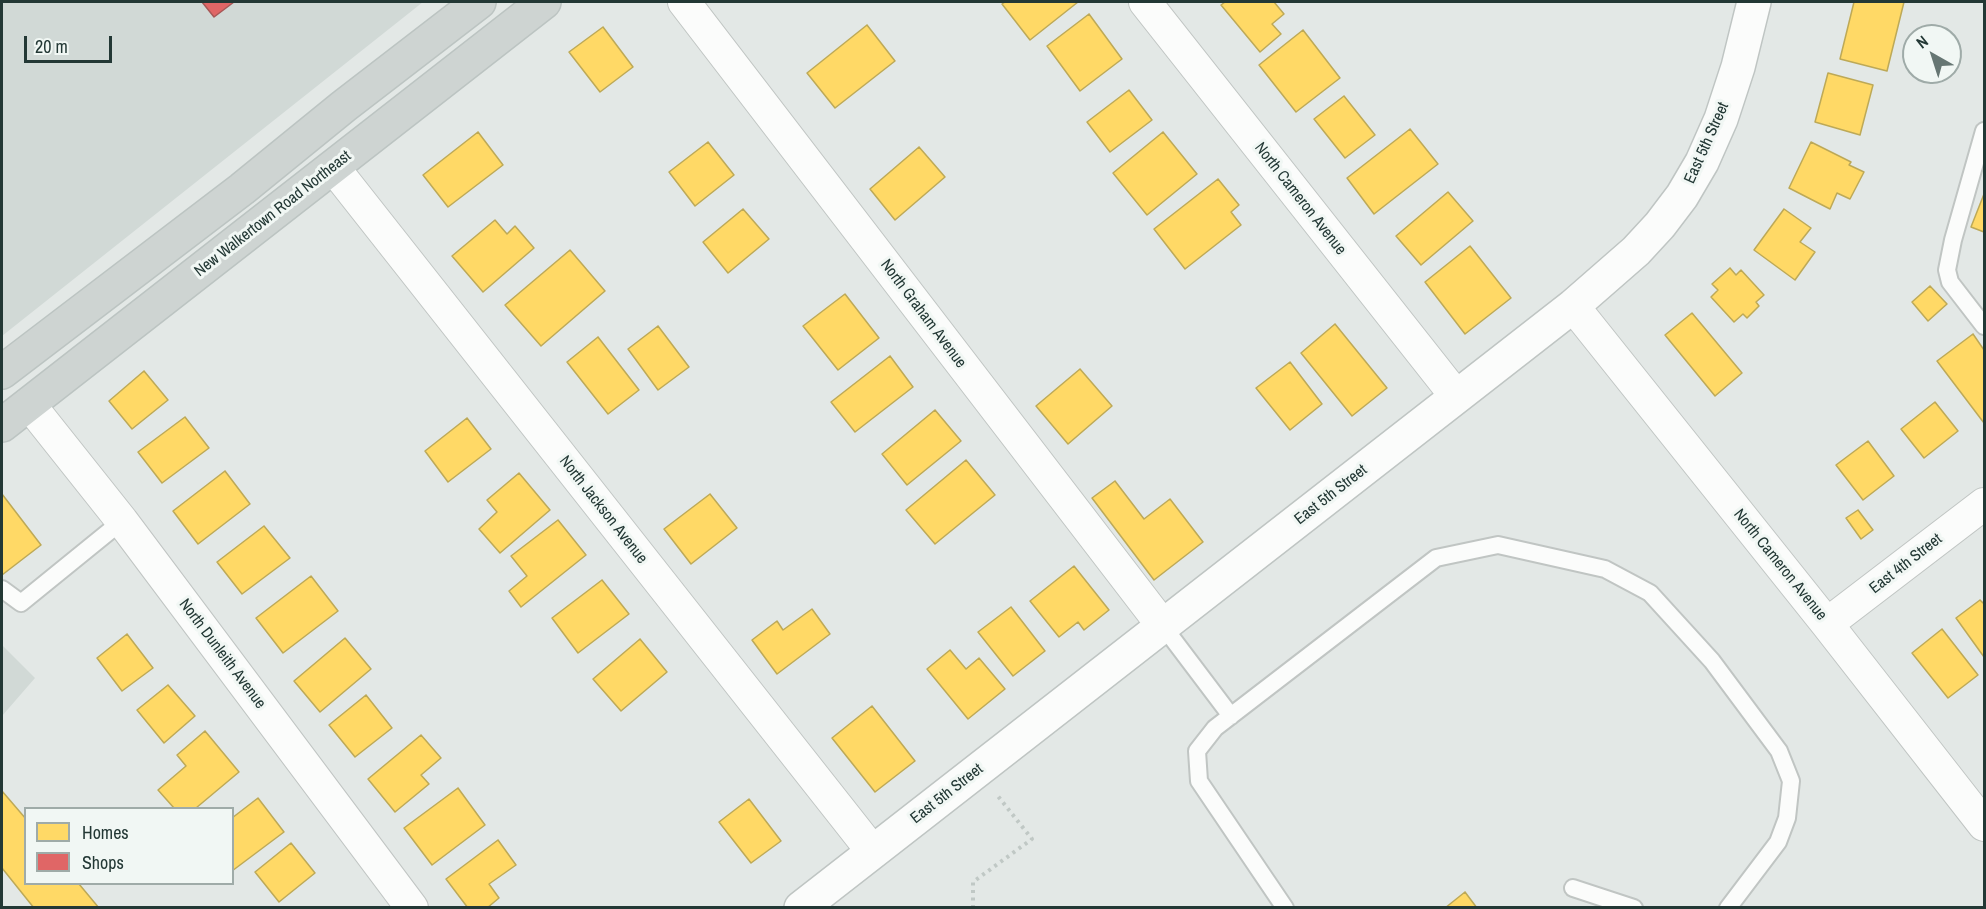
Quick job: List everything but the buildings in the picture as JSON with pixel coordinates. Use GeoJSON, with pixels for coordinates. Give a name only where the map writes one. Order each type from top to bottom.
{"type":"FeatureCollection","features":[{"type":"Feature","properties":{"kind":"main road"},"geometry":{"type":"LineString","coordinates":[[2,372],[223,203],[479,2]]}},
{"type":"Feature","properties":{"kind":"main road","name":"New Walkertown Road Northeast"},"geometry":{"type":"LineString","coordinates":[[2,426],[544,2]]}},
{"type":"Feature","properties":{"kind":"main road","name":"East 5th Street"},"geometry":{"type":"LineString","coordinates":[[801,908],[1573,306],[1636,251],[1682,196],[1702,162],[1721,119],[1738,67],[1754,2]]}},
{"type":"Feature","properties":{"kind":"street","name":"North Graham Avenue"},"geometry":{"type":"LineString","coordinates":[[684,2],[1163,626]]}},
{"type":"Feature","properties":{"kind":"street","name":"North Cameron Avenue"},"geometry":{"type":"LineString","coordinates":[[1145,2],[1456,396]]}},
{"type":"Feature","properties":{"kind":"street","name":"North Jackson Avenue"},"geometry":{"type":"LineString","coordinates":[[333,167],[873,852]]}},
{"type":"Feature","properties":{"kind":"street","name":"North Cameron Avenue"},"geometry":{"type":"LineString","coordinates":[[1573,306],[1984,825]]}},
{"type":"Feature","properties":{"kind":"street","name":"North Dunleith Avenue"},"geometry":{"type":"LineString","coordinates":[[29,404],[122,521],[412,908]]}},
{"type":"Feature","properties":{"kind":"street","name":"East 4th Street"},"geometry":{"type":"LineString","coordinates":[[1827,624],[1984,504]]}},
{"type":"Feature","properties":{"kind":"lane"},"geometry":{"type":"LineString","coordinates":[[1984,131],[1953,240],[1947,270],[1950,282],[1984,326]]}},
{"type":"Feature","properties":{"kind":"lane"},"geometry":{"type":"LineString","coordinates":[[2,589],[21,603],[122,521]]}},
{"type":"Feature","properties":{"kind":"lane"},"geometry":{"type":"LineString","coordinates":[[1285,908],[1199,781],[1197,751],[1215,728],[1436,558],[1498,545],[1605,569],[1650,593],[1712,661],[1779,751],[1791,782],[1787,818],[1778,842],[1728,908]]}},
{"type":"Feature","properties":{"kind":"lane"},"geometry":{"type":"LineString","coordinates":[[1163,626],[1232,716]]}},
{"type":"Feature","properties":{"kind":"lane"},"geometry":{"type":"LineString","coordinates":[[1573,888],[1634,908]]}},
{"type":"Feature","properties":{"kind":"path"},"geometry":{"type":"LineString","coordinates":[[974,908],[973,882],[1032,838],[977,770]]}},
{"type":"Feature","properties":{"kind":"shaded area"},"geometry":{"type":"Polygon","coordinates":[[[2,2],[423,2],[2,336],[2,2]]]}},
{"type":"Feature","properties":{"kind":"shaded area"},"geometry":{"type":"Polygon","coordinates":[[[2,645],[35,678],[2,716],[2,645]]]}}]}
